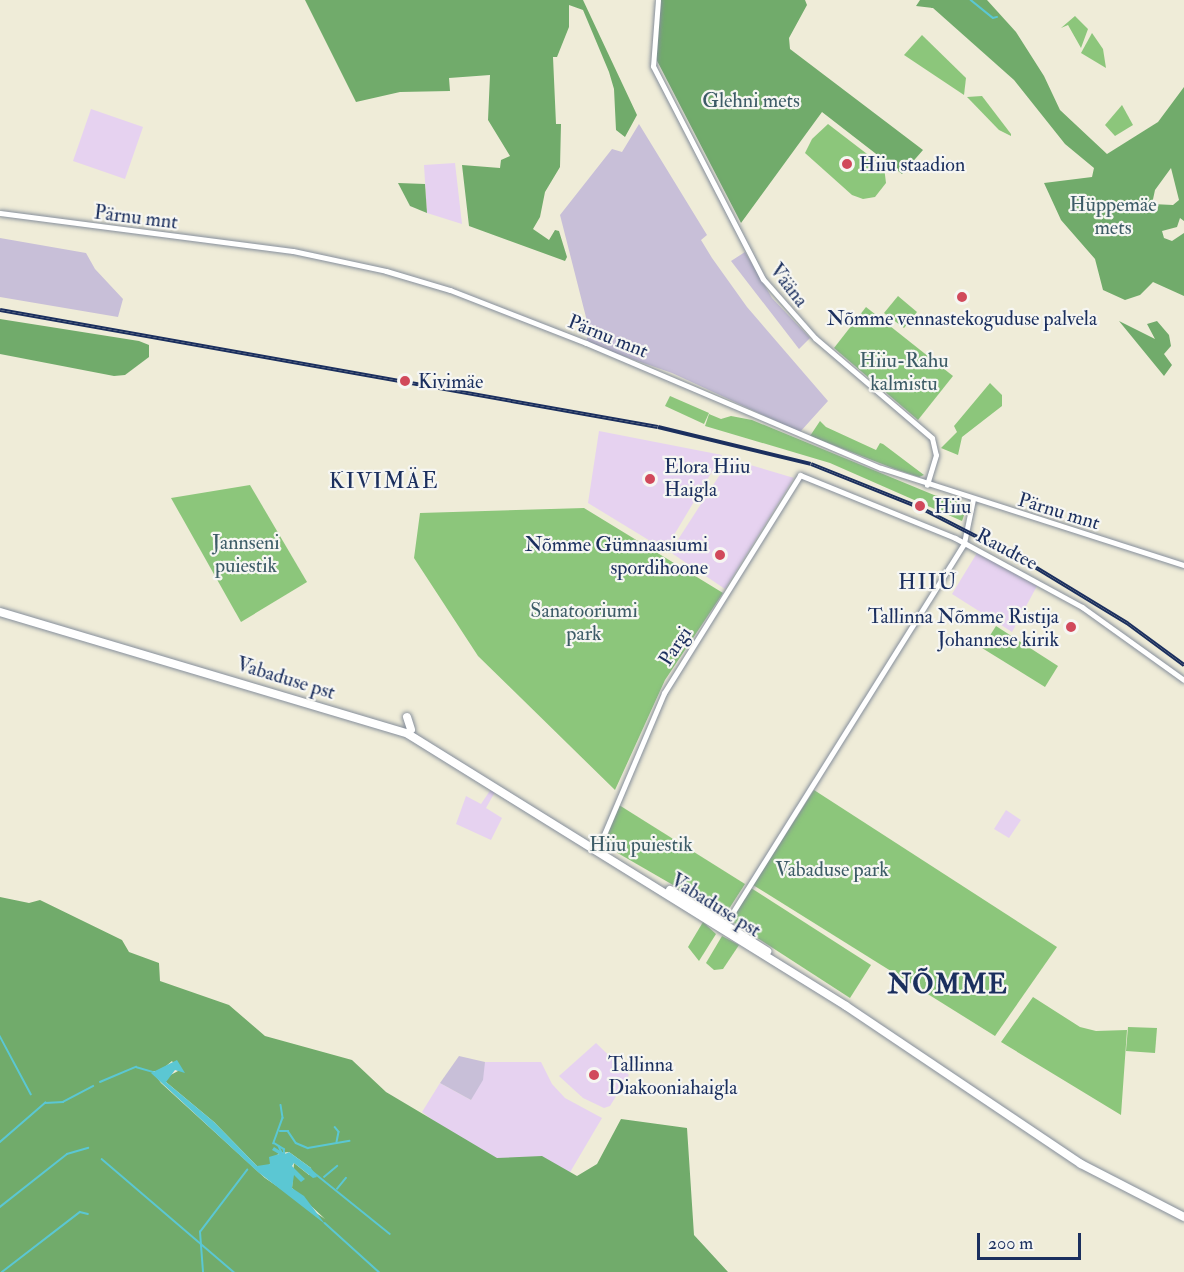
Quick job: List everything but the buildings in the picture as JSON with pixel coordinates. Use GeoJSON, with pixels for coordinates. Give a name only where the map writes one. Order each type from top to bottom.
{"type":"FeatureCollection","features":[{"type":"Feature","properties":{"kind":"highway","name":"Vabaduse pst"},"geometry":{"type":"LineString","coordinates":[[0,611],[398,729],[726,923],[1072,1152],[1184,1212]]}},
{"type":"Feature","properties":{"kind":"highway","name":"Vabaduse pst"},"geometry":{"type":"LineString","coordinates":[[0,611],[411,729],[846,1006],[1081,1164],[1184,1217]]}},
{"type":"Feature","properties":{"kind":"highway"},"geometry":{"type":"LineString","coordinates":[[407,717],[411,729]]}},
{"type":"Feature","properties":{"kind":"street","name":"Vääna"},"geometry":{"type":"LineString","coordinates":[[658,0],[653,66],[775,296],[815,338],[932,438],[936,455],[927,485]]}},
{"type":"Feature","properties":{"kind":"street","name":"Pärnu mnt"},"geometry":{"type":"LineString","coordinates":[[0,213],[300,252],[386,270],[450,290],[586,342],[817,444],[927,485],[1184,565]]}},
{"type":"Feature","properties":{"kind":"street","name":"Raudtee"},"geometry":{"type":"LineString","coordinates":[[800,476],[899,513],[964,543],[1082,607],[1184,680]]}},
{"type":"Feature","properties":{"kind":"street","name":"Pargi"},"geometry":{"type":"LineString","coordinates":[[597,848],[664,693],[800,476]]}},
{"type":"Feature","properties":{"kind":"street"},"geometry":{"type":"LineString","coordinates":[[955,494],[971,509]]}},
{"type":"Feature","properties":{"kind":"street"},"geometry":{"type":"LineString","coordinates":[[726,923],[964,543],[973,499]]}},
{"type":"Feature","properties":{"kind":"shaded area"},"geometry":{"type":"Polygon","coordinates":[[[91,109],[143,127],[125,179],[73,161],[91,109]]]}},
{"type":"Feature","properties":{"kind":"shaded area"},"geometry":{"type":"Polygon","coordinates":[[[639,124],[707,235],[701,240],[712,258],[747,307],[828,401],[800,432],[672,373],[586,343],[589,329],[560,215],[612,149],[622,152],[639,124]]]}},
{"type":"Feature","properties":{"kind":"shaded area"},"geometry":{"type":"Polygon","coordinates":[[[455,163],[462,224],[427,213],[424,165],[455,163]]]}},
{"type":"Feature","properties":{"kind":"shaded area"},"geometry":{"type":"Polygon","coordinates":[[[0,238],[86,253],[95,269],[123,299],[118,317],[0,297],[0,238]]]}},
{"type":"Feature","properties":{"kind":"shaded area"},"geometry":{"type":"Polygon","coordinates":[[[745,252],[772,298],[810,338],[799,349],[731,261],[745,252]]]}},
{"type":"Feature","properties":{"kind":"shaded area","name":"Elora Hiiu Haigla"},"geometry":{"type":"Polygon","coordinates":[[[599,431],[722,455],[665,550],[588,503],[599,431]]]}},
{"type":"Feature","properties":{"kind":"shaded area"},"geometry":{"type":"Polygon","coordinates":[[[730,459],[794,478],[725,589],[670,552],[730,459]]]}},
{"type":"Feature","properties":{"kind":"shaded area"},"geometry":{"type":"Polygon","coordinates":[[[977,553],[1037,586],[1012,632],[952,594],[977,553]]]}},
{"type":"Feature","properties":{"kind":"shaded area"},"geometry":{"type":"Polygon","coordinates":[[[491,789],[495,792],[486,808],[502,818],[491,840],[456,824],[466,796],[481,804],[491,789]]]}},
{"type":"Feature","properties":{"kind":"shaded area"},"geometry":{"type":"Polygon","coordinates":[[[1006,810],[1021,820],[1009,838],[994,829],[1006,810]]]}},
{"type":"Feature","properties":{"kind":"shaded area","name":"Tallinna Diakooniahaigla"},"geometry":{"type":"Polygon","coordinates":[[[596,1043],[629,1075],[610,1106],[604,1108],[583,1098],[559,1076],[596,1043]]]}},
{"type":"Feature","properties":{"kind":"shaded area"},"geometry":{"type":"Polygon","coordinates":[[[459,1056],[485,1062],[483,1080],[471,1100],[440,1083],[459,1056]]]}},
{"type":"Feature","properties":{"kind":"shaded area"},"geometry":{"type":"Polygon","coordinates":[[[485,1062],[541,1062],[552,1084],[565,1098],[602,1118],[549,1208],[422,1112],[440,1083],[471,1100],[485,1062]]]}},
{"type":"Feature","properties":{"kind":"green space"},"geometry":{"type":"Polygon","coordinates":[[[305,0],[583,0],[637,115],[625,137],[616,130],[614,89],[609,72],[583,10],[569,5],[569,27],[557,57],[553,57],[556,124],[561,124],[560,167],[545,192],[540,217],[533,229],[549,240],[555,230],[559,231],[567,257],[565,261],[469,226],[462,165],[500,168],[501,160],[510,156],[488,120],[490,75],[449,78],[450,91],[400,92],[356,102],[305,0]]]}},
{"type":"Feature","properties":{"kind":"green space","name":"Glehni mets"},"geometry":{"type":"Polygon","coordinates":[[[658,0],[805,0],[807,5],[789,38],[790,49],[923,150],[902,174],[822,112],[741,223],[653,53],[658,0]]]}},
{"type":"Feature","properties":{"kind":"green space","name":"Hüppemäe mets"},"geometry":{"type":"Polygon","coordinates":[[[920,0],[987,0],[1016,32],[1044,76],[1060,110],[1107,154],[1158,122],[1184,87],[1184,221],[1180,218],[1177,227],[1162,231],[1164,238],[1172,241],[1184,233],[1184,296],[1153,282],[1140,295],[1125,300],[1103,290],[1095,259],[1061,220],[1044,183],[1092,177],[1094,168],[1065,144],[1014,80],[933,8],[916,6],[920,0]],[[1171,168],[1155,190],[1152,204],[1173,205],[1179,200],[1171,168]]]}},
{"type":"Feature","properties":{"kind":"green space"},"geometry":{"type":"Polygon","coordinates":[[[1075,16],[1088,29],[1081,48],[1068,25],[1061,28],[1075,16]]]}},
{"type":"Feature","properties":{"kind":"green space"},"geometry":{"type":"Polygon","coordinates":[[[1092,33],[1103,49],[1106,68],[1081,53],[1092,33]]]}},
{"type":"Feature","properties":{"kind":"green space"},"geometry":{"type":"Polygon","coordinates":[[[922,35],[966,78],[964,95],[904,55],[922,35]]]}},
{"type":"Feature","properties":{"kind":"green space"},"geometry":{"type":"Polygon","coordinates":[[[982,96],[1011,136],[999,130],[967,97],[982,96]]]}},
{"type":"Feature","properties":{"kind":"green space"},"geometry":{"type":"Polygon","coordinates":[[[1122,105],[1133,125],[1115,136],[1105,125],[1122,105]]]}},
{"type":"Feature","properties":{"kind":"green space","name":"Hiiu staadion"},"geometry":{"type":"Polygon","coordinates":[[[828,124],[884,167],[886,183],[875,197],[863,199],[852,195],[805,153],[812,139],[828,124]]]}},
{"type":"Feature","properties":{"kind":"green space"},"geometry":{"type":"Polygon","coordinates":[[[398,183],[425,184],[427,213],[410,206],[398,183]]]}},
{"type":"Feature","properties":{"kind":"green space"},"geometry":{"type":"Polygon","coordinates":[[[898,296],[917,312],[904,328],[884,313],[898,296]]]}},
{"type":"Feature","properties":{"kind":"green space","name":"Hiiu-Rahu kalmistu"},"geometry":{"type":"Polygon","coordinates":[[[866,307],[953,376],[918,420],[834,348],[866,307]]]}},
{"type":"Feature","properties":{"kind":"green space"},"geometry":{"type":"Polygon","coordinates":[[[0,319],[139,341],[149,345],[149,357],[125,375],[114,376],[0,354],[0,319]]]}},
{"type":"Feature","properties":{"kind":"green space"},"geometry":{"type":"Polygon","coordinates":[[[1119,321],[1155,339],[1147,324],[1157,321],[1169,335],[1171,346],[1164,354],[1172,365],[1164,376],[1119,321]]]}},
{"type":"Feature","properties":{"kind":"green space"},"geometry":{"type":"Polygon","coordinates":[[[990,383],[1002,395],[1002,406],[962,437],[958,455],[941,448],[957,432],[954,426],[990,383]]]}},
{"type":"Feature","properties":{"kind":"green space"},"geometry":{"type":"Polygon","coordinates":[[[670,396],[709,413],[704,424],[665,406],[670,396]]]}},
{"type":"Feature","properties":{"kind":"green space"},"geometry":{"type":"Polygon","coordinates":[[[709,414],[721,419],[731,416],[752,420],[934,495],[963,502],[967,507],[962,521],[830,463],[705,426],[709,414]]]}},
{"type":"Feature","properties":{"kind":"green space"},"geometry":{"type":"Polygon","coordinates":[[[820,421],[826,427],[876,450],[880,443],[883,444],[924,475],[919,477],[895,469],[810,436],[820,421]]]}},
{"type":"Feature","properties":{"kind":"green space","name":"Jannseni puiestik"},"geometry":{"type":"Polygon","coordinates":[[[250,485],[307,582],[241,622],[171,498],[250,485]]]}},
{"type":"Feature","properties":{"kind":"green space","name":"Sanatooriumi park"},"geometry":{"type":"Polygon","coordinates":[[[584,508],[723,593],[665,680],[615,790],[478,656],[414,558],[420,513],[584,508]]]}},
{"type":"Feature","properties":{"kind":"green space"},"geometry":{"type":"Polygon","coordinates":[[[996,626],[1058,666],[1045,687],[982,648],[996,626]]]}},
{"type":"Feature","properties":{"kind":"green space","name":"Vabaduse park"},"geometry":{"type":"Polygon","coordinates":[[[814,790],[1057,947],[995,1036],[753,885],[814,790]]]}},
{"type":"Feature","properties":{"kind":"green space","name":"Hiiu puiestik"},"geometry":{"type":"Polygon","coordinates":[[[619,805],[745,884],[725,915],[602,844],[619,805]]]}},
{"type":"Feature","properties":{"kind":"green space"},"geometry":{"type":"Polygon","coordinates":[[[751,888],[871,965],[850,998],[731,921],[751,888]]]}},
{"type":"Feature","properties":{"kind":"green space"},"geometry":{"type":"Polygon","coordinates":[[[0,897],[29,903],[40,900],[122,940],[129,952],[159,963],[160,981],[229,1005],[265,1036],[352,1060],[386,1092],[497,1158],[542,1156],[577,1176],[597,1164],[621,1119],[687,1128],[694,1235],[728,1272],[0,1272],[0,897]],[[172,1061],[160,1071],[152,1071],[161,1083],[265,1178],[325,1219],[292,1188],[294,1163],[309,1175],[311,1168],[289,1152],[279,1153],[268,1166],[257,1166],[214,1122],[166,1082],[165,1078],[178,1071],[172,1061]]]}},
{"type":"Feature","properties":{"kind":"green space"},"geometry":{"type":"Polygon","coordinates":[[[703,922],[716,934],[699,961],[688,947],[703,922]]]}},
{"type":"Feature","properties":{"kind":"green space"},"geometry":{"type":"Polygon","coordinates":[[[722,936],[739,945],[723,969],[714,970],[706,963],[722,936]]]}},
{"type":"Feature","properties":{"kind":"green space"},"geometry":{"type":"Polygon","coordinates":[[[1033,997],[1080,1027],[1096,1031],[1127,1030],[1121,1115],[1001,1042],[1033,997]]]}},
{"type":"Feature","properties":{"kind":"green space"},"geometry":{"type":"Polygon","coordinates":[[[1128,1027],[1157,1028],[1155,1053],[1126,1051],[1128,1027]]]}},
{"type":"Feature","properties":{"kind":"water"},"geometry":{"type":"Polygon","coordinates":[[[177,1060],[185,1073],[175,1070],[166,1082],[214,1122],[257,1166],[270,1164],[269,1157],[279,1154],[272,1150],[274,1147],[285,1154],[289,1152],[311,1168],[317,1177],[313,1178],[294,1163],[292,1166],[305,1179],[301,1182],[294,1175],[292,1188],[304,1196],[325,1224],[258,1172],[151,1073],[177,1060]]]}},
{"type":"Feature","properties":{"kind":"waterway"},"geometry":{"type":"LineString","coordinates":[[971,0],[993,18],[997,17]]}},
{"type":"Feature","properties":{"kind":"waterway"},"geometry":{"type":"LineString","coordinates":[[0,1036],[31,1094]]}},
{"type":"Feature","properties":{"kind":"waterway"},"geometry":{"type":"LineString","coordinates":[[100,1082],[136,1067],[153,1072]]}},
{"type":"Feature","properties":{"kind":"waterway"},"geometry":{"type":"LineString","coordinates":[[0,1142],[45,1103],[63,1102],[93,1086]]}},
{"type":"Feature","properties":{"kind":"waterway"},"geometry":{"type":"LineString","coordinates":[[281,1105],[283,1118],[274,1143],[284,1149],[285,1155]]}},
{"type":"Feature","properties":{"kind":"waterway"},"geometry":{"type":"LineString","coordinates":[[335,1127],[339,1132],[337,1142]]}},
{"type":"Feature","properties":{"kind":"waterway"},"geometry":{"type":"LineString","coordinates":[[280,1131],[288,1131],[296,1143],[308,1148],[349,1141]]}},
{"type":"Feature","properties":{"kind":"waterway"},"geometry":{"type":"LineString","coordinates":[[279,1146],[282,1153]]}},
{"type":"Feature","properties":{"kind":"waterway"},"geometry":{"type":"LineString","coordinates":[[0,1207],[67,1154],[88,1148]]}},
{"type":"Feature","properties":{"kind":"waterway"},"geometry":{"type":"LineString","coordinates":[[102,1159],[234,1272]]}},
{"type":"Feature","properties":{"kind":"waterway"},"geometry":{"type":"LineString","coordinates":[[324,1177],[337,1166]]}},
{"type":"Feature","properties":{"kind":"waterway"},"geometry":{"type":"LineString","coordinates":[[203,1272],[200,1232],[247,1170]]}},
{"type":"Feature","properties":{"kind":"waterway"},"geometry":{"type":"LineString","coordinates":[[312,1171],[390,1234]]}},
{"type":"Feature","properties":{"kind":"waterway"},"geometry":{"type":"LineString","coordinates":[[337,1189],[346,1178]]}},
{"type":"Feature","properties":{"kind":"waterway"},"geometry":{"type":"LineString","coordinates":[[2,1272],[80,1212],[88,1214]]}},
{"type":"Feature","properties":{"kind":"waterway"},"geometry":{"type":"LineString","coordinates":[[325,1223],[379,1272]]}},
{"type":"Feature","properties":{"kind":"railway"},"geometry":{"type":"LineString","coordinates":[[0,310],[658,427],[811,464],[921,508],[1030,564],[1127,623],[1184,665]]}},
{"type":"Feature","properties":{"kind":"place","name":"Hiiu staadion"},"geometry":{"type":"Point","coordinates":[847,164]}},
{"type":"Feature","properties":{"kind":"place","name":"Nõmme vennastekoguduse palvela"},"geometry":{"type":"Point","coordinates":[962,297]}},
{"type":"Feature","properties":{"kind":"place","name":"Kivimäe"},"geometry":{"type":"Point","coordinates":[405,381]}},
{"type":"Feature","properties":{"kind":"place","name":"Elora Hiiu Haigla"},"geometry":{"type":"Point","coordinates":[650,479]}},
{"type":"Feature","properties":{"kind":"place","name":"Hiiu"},"geometry":{"type":"Point","coordinates":[920,506]}},
{"type":"Feature","properties":{"kind":"place","name":"Nõmme Gümnaasiumi spordihoone"},"geometry":{"type":"Point","coordinates":[720,555]}},
{"type":"Feature","properties":{"kind":"place","name":"Tallinna Nõmme Ristija Johannese kirik"},"geometry":{"type":"Point","coordinates":[1071,627]}},
{"type":"Feature","properties":{"kind":"place","name":"Tallinna Diakooniahaigla"},"geometry":{"type":"Point","coordinates":[594,1075]}},
{"type":"Feature","properties":{"kind":"district","name":"KIVIMÄE"},"geometry":{"type":"Point","coordinates":[384,482]}},
{"type":"Feature","properties":{"kind":"district","name":"HIIU"},"geometry":{"type":"Point","coordinates":[928,583]}},
{"type":"Feature","properties":{"kind":"district","name":"NÕMME"},"geometry":{"type":"Point","coordinates":[948,986]}}]}
